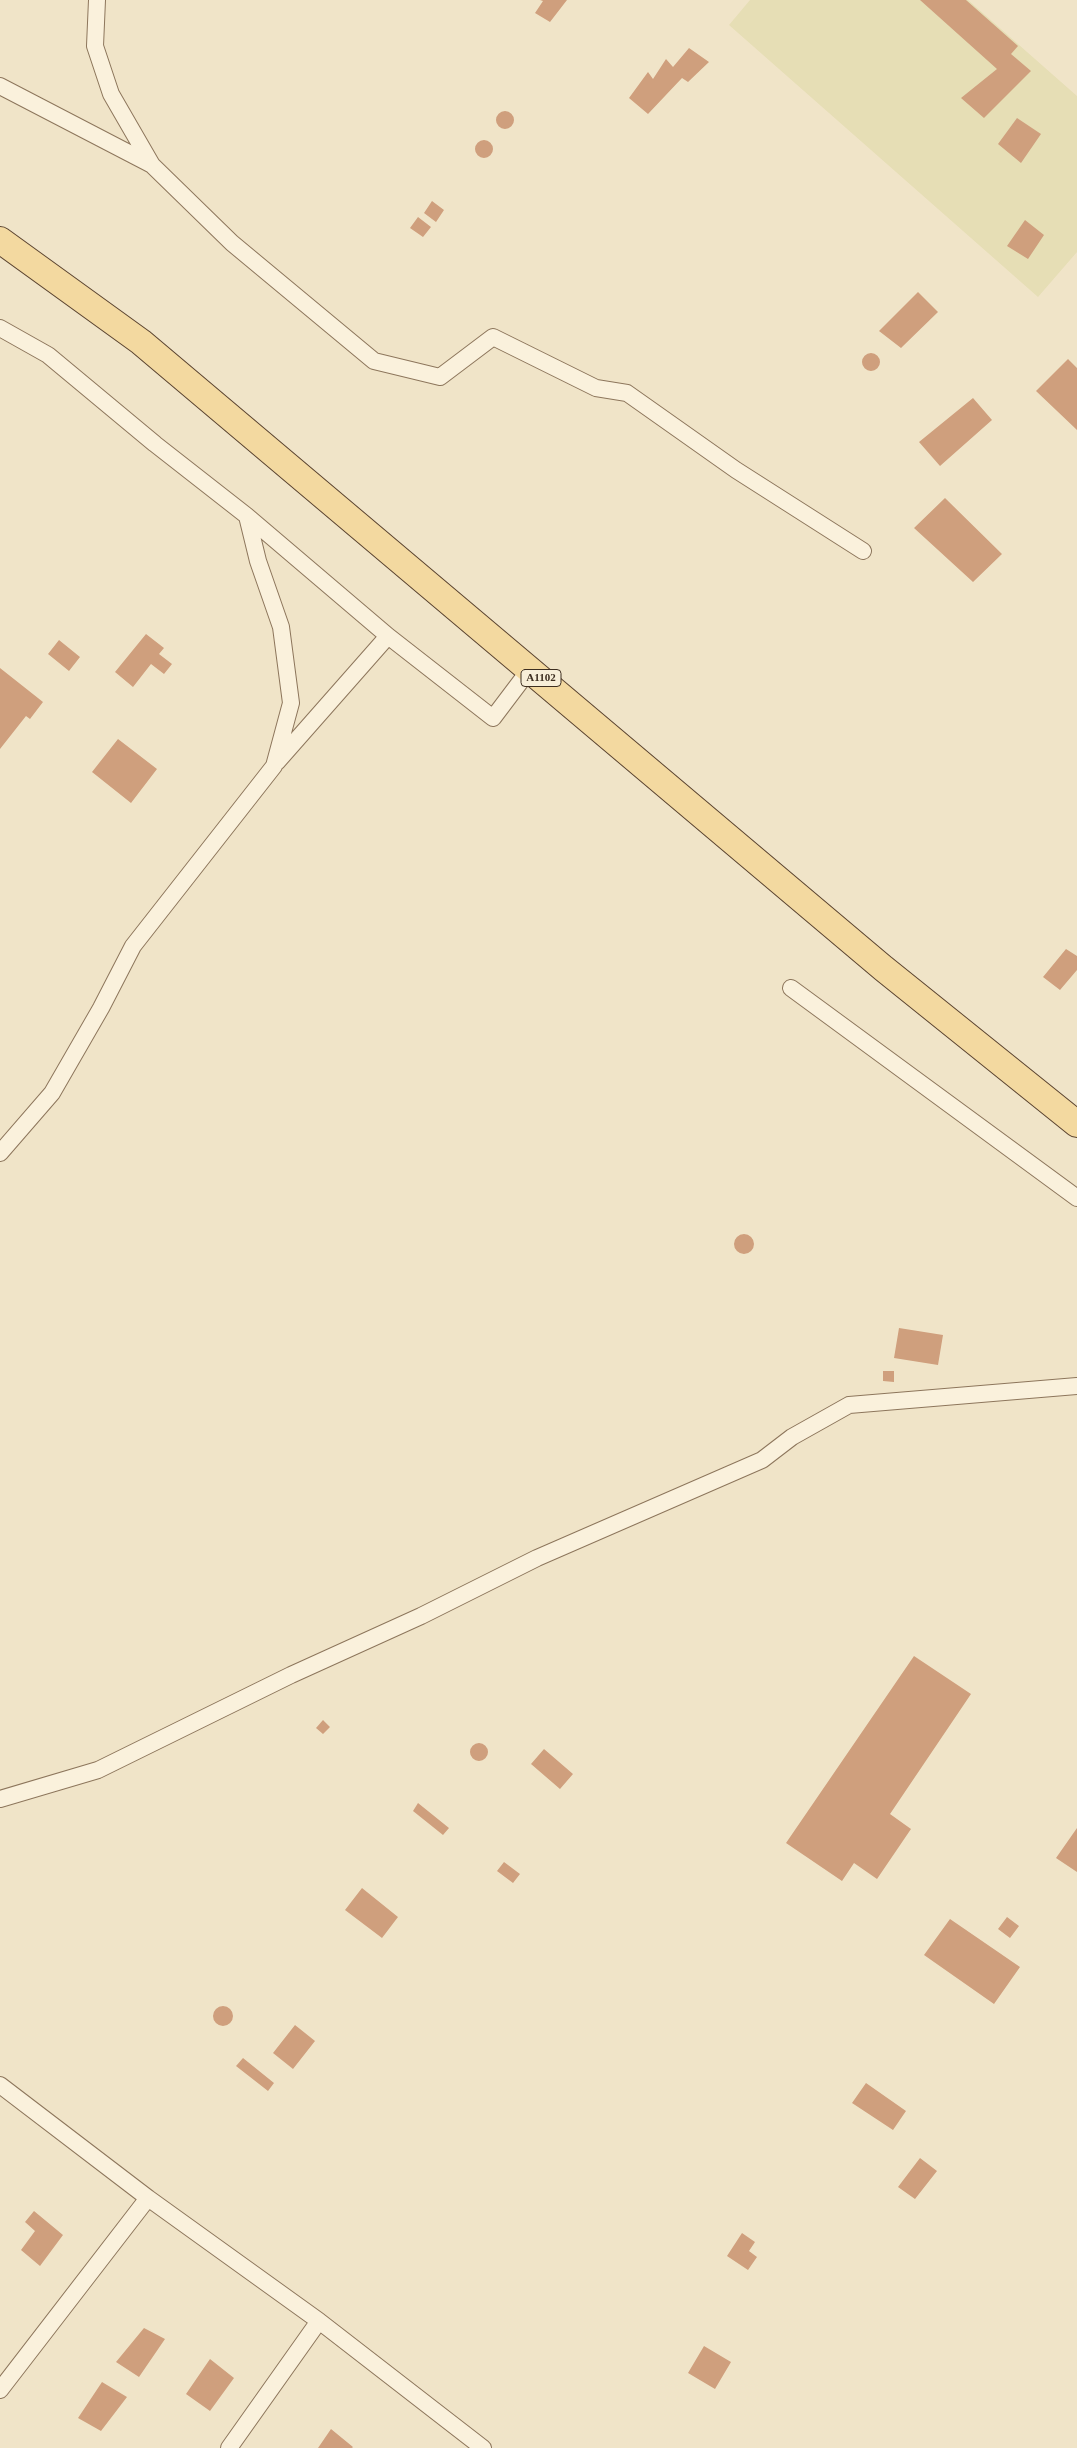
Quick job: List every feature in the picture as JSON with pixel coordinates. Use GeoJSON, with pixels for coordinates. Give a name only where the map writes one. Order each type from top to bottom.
{"type":"FeatureCollection","features":[{"type":"Feature","properties":{"kind":"main road","name":"A1102"},"geometry":{"type":"LineString","coordinates":[[0,240],[140,342],[883,968],[1077,1124]]}},
{"type":"Feature","properties":{"kind":"street"},"geometry":{"type":"LineString","coordinates":[[97,0],[95,46],[111,94],[152,165],[232,243],[374,361],[440,377],[493,336],[596,388],[627,393],[736,470],[863,551]]}},
{"type":"Feature","properties":{"kind":"street"},"geometry":{"type":"LineString","coordinates":[[0,86],[152,165]]}},
{"type":"Feature","properties":{"kind":"street"},"geometry":{"type":"LineString","coordinates":[[0,328],[48,356],[155,444],[248,516],[388,636],[493,718],[530,669]]}},
{"type":"Feature","properties":{"kind":"street"},"geometry":{"type":"LineString","coordinates":[[248,516],[258,561],[281,627],[291,703],[274,766]]}},
{"type":"Feature","properties":{"kind":"street"},"geometry":{"type":"LineString","coordinates":[[0,1153],[52,1093],[102,1008],[133,946],[274,766],[388,636]]}},
{"type":"Feature","properties":{"kind":"street"},"geometry":{"type":"LineString","coordinates":[[791,988],[1077,1198]]}},
{"type":"Feature","properties":{"kind":"street"},"geometry":{"type":"LineString","coordinates":[[0,1799],[98,1770],[291,1675],[422,1616],[537,1558],[762,1460],[792,1437],[849,1405],[1077,1386]]}},
{"type":"Feature","properties":{"kind":"street"},"geometry":{"type":"LineString","coordinates":[[0,2085],[148,2198],[319,2321],[483,2448]]}},
{"type":"Feature","properties":{"kind":"street"},"geometry":{"type":"LineString","coordinates":[[0,2390],[148,2198]]}},
{"type":"Feature","properties":{"kind":"street"},"geometry":{"type":"LineString","coordinates":[[229,2448],[319,2321]]}},
{"type":"Feature","properties":{"kind":"shaded area"},"geometry":{"type":"Polygon","coordinates":[[[750,0],[968,0],[1077,96],[1077,252],[1038,297],[729,25],[750,0]]]}},
{"type":"Feature","properties":{"kind":"building"},"geometry":{"type":"Polygon","coordinates":[[[540,0],[567,0],[550,22],[535,13],[543,1],[540,0]]]}},
{"type":"Feature","properties":{"kind":"building"},"geometry":{"type":"Polygon","coordinates":[[[920,0],[966,0],[1018,46],[1011,54],[1031,71],[984,118],[961,98],[997,69],[920,0]]]}},
{"type":"Feature","properties":{"kind":"building"},"geometry":{"type":"Polygon","coordinates":[[[689,48],[709,62],[688,82],[682,78],[648,114],[629,98],[648,72],[653,79],[666,59],[673,67],[689,48]]]}},
{"type":"Feature","properties":{"kind":"building"},"geometry":{"type":"Polygon","coordinates":[[[505,111],[511,114],[514,120],[511,126],[505,129],[499,126],[496,120],[499,114],[505,111]]]}},
{"type":"Feature","properties":{"kind":"building"},"geometry":{"type":"Polygon","coordinates":[[[1017,118],[1041,134],[1021,163],[998,144],[1017,118]]]}},
{"type":"Feature","properties":{"kind":"building"},"geometry":{"type":"Polygon","coordinates":[[[484,140],[490,143],[493,149],[490,155],[484,158],[478,155],[475,149],[478,143],[484,140]]]}},
{"type":"Feature","properties":{"kind":"building"},"geometry":{"type":"Polygon","coordinates":[[[432,201],[444,210],[436,222],[424,213],[432,201]]]}},
{"type":"Feature","properties":{"kind":"building"},"geometry":{"type":"Polygon","coordinates":[[[418,217],[431,227],[423,237],[410,228],[418,217]]]}},
{"type":"Feature","properties":{"kind":"building"},"geometry":{"type":"Polygon","coordinates":[[[1025,220],[1044,235],[1028,259],[1007,246],[1025,220]]]}},
{"type":"Feature","properties":{"kind":"building"},"geometry":{"type":"Polygon","coordinates":[[[918,292],[938,312],[901,348],[879,331],[918,292]]]}},
{"type":"Feature","properties":{"kind":"building"},"geometry":{"type":"Polygon","coordinates":[[[871,353],[877,356],[880,362],[877,368],[871,371],[865,368],[862,362],[865,356],[871,353]]]}},
{"type":"Feature","properties":{"kind":"building"},"geometry":{"type":"Polygon","coordinates":[[[1068,359],[1077,368],[1077,430],[1036,391],[1068,359]]]}},
{"type":"Feature","properties":{"kind":"building"},"geometry":{"type":"Polygon","coordinates":[[[973,398],[992,420],[940,466],[919,442],[973,398]]]}},
{"type":"Feature","properties":{"kind":"building"},"geometry":{"type":"Polygon","coordinates":[[[945,498],[1002,554],[973,582],[914,528],[945,498]]]}},
{"type":"Feature","properties":{"kind":"building"},"geometry":{"type":"Polygon","coordinates":[[[146,634],[164,648],[159,654],[172,664],[164,674],[151,664],[133,687],[115,672],[146,634]]]}},
{"type":"Feature","properties":{"kind":"building"},"geometry":{"type":"Polygon","coordinates":[[[59,640],[80,657],[69,671],[48,654],[59,640]]]}},
{"type":"Feature","properties":{"kind":"building"},"geometry":{"type":"Polygon","coordinates":[[[0,668],[43,702],[30,719],[26,716],[0,749],[0,668]]]}},
{"type":"Feature","properties":{"kind":"building"},"geometry":{"type":"Polygon","coordinates":[[[118,739],[157,769],[131,803],[92,772],[118,739]]]}},
{"type":"Feature","properties":{"kind":"building"},"geometry":{"type":"Polygon","coordinates":[[[1066,949],[1077,956],[1077,970],[1060,990],[1043,977],[1066,949]]]}},
{"type":"Feature","properties":{"kind":"building"},"geometry":{"type":"Polygon","coordinates":[[[740,1234],[748,1234],[754,1240],[754,1248],[748,1254],[740,1254],[734,1248],[734,1240],[740,1234]]]}},
{"type":"Feature","properties":{"kind":"building"},"geometry":{"type":"Polygon","coordinates":[[[899,1328],[943,1335],[938,1365],[894,1358],[899,1328]]]}},
{"type":"Feature","properties":{"kind":"building"},"geometry":{"type":"Polygon","coordinates":[[[883,1371],[894,1371],[894,1382],[883,1381],[883,1371]]]}},
{"type":"Feature","properties":{"kind":"building"},"geometry":{"type":"Polygon","coordinates":[[[914,1656],[971,1694],[890,1814],[911,1829],[877,1879],[854,1863],[842,1881],[786,1843],[914,1656]]]}},
{"type":"Feature","properties":{"kind":"building"},"geometry":{"type":"Polygon","coordinates":[[[323,1720],[330,1727],[323,1734],[316,1728],[323,1720]]]}},
{"type":"Feature","properties":{"kind":"building"},"geometry":{"type":"Polygon","coordinates":[[[479,1743],[485,1746],[488,1752],[485,1758],[479,1761],[473,1758],[470,1752],[473,1746],[479,1743]]]}},
{"type":"Feature","properties":{"kind":"building"},"geometry":{"type":"Polygon","coordinates":[[[544,1749],[573,1774],[560,1789],[531,1764],[544,1749]]]}},
{"type":"Feature","properties":{"kind":"building"},"geometry":{"type":"Polygon","coordinates":[[[418,1803],[449,1828],[443,1835],[413,1811],[418,1803]]]}},
{"type":"Feature","properties":{"kind":"building"},"geometry":{"type":"Polygon","coordinates":[[[1077,1828],[1077,1872],[1056,1858],[1077,1828]]]}},
{"type":"Feature","properties":{"kind":"building"},"geometry":{"type":"Polygon","coordinates":[[[504,1862],[520,1874],[513,1883],[497,1871],[504,1862]]]}},
{"type":"Feature","properties":{"kind":"building"},"geometry":{"type":"Polygon","coordinates":[[[362,1888],[398,1917],[382,1938],[345,1910],[362,1888]]]}},
{"type":"Feature","properties":{"kind":"building"},"geometry":{"type":"Polygon","coordinates":[[[1007,1917],[1019,1926],[1010,1938],[998,1929],[1007,1917]]]}},
{"type":"Feature","properties":{"kind":"building"},"geometry":{"type":"Polygon","coordinates":[[[950,1919],[1020,1967],[994,2004],[924,1955],[950,1919]]]}},
{"type":"Feature","properties":{"kind":"building"},"geometry":{"type":"Polygon","coordinates":[[[223,2006],[230,2009],[233,2016],[230,2023],[223,2026],[216,2023],[213,2016],[216,2009],[223,2006]]]}},
{"type":"Feature","properties":{"kind":"building"},"geometry":{"type":"Polygon","coordinates":[[[295,2025],[315,2041],[293,2069],[273,2053],[295,2025]]]}},
{"type":"Feature","properties":{"kind":"building"},"geometry":{"type":"Polygon","coordinates":[[[243,2058],[274,2083],[268,2091],[236,2066],[243,2058]]]}},
{"type":"Feature","properties":{"kind":"building"},"geometry":{"type":"Polygon","coordinates":[[[866,2083],[906,2111],[893,2130],[852,2103],[866,2083]]]}},
{"type":"Feature","properties":{"kind":"building"},"geometry":{"type":"Polygon","coordinates":[[[920,2158],[937,2171],[915,2199],[898,2187],[920,2158]]]}},
{"type":"Feature","properties":{"kind":"building"},"geometry":{"type":"Polygon","coordinates":[[[34,2211],[63,2235],[40,2266],[21,2250],[35,2231],[25,2222],[34,2211]]]}},
{"type":"Feature","properties":{"kind":"building"},"geometry":{"type":"Polygon","coordinates":[[[742,2233],[755,2242],[749,2251],[757,2257],[748,2270],[727,2256],[742,2233]]]}},
{"type":"Feature","properties":{"kind":"building"},"geometry":{"type":"Polygon","coordinates":[[[144,2328],[165,2339],[139,2377],[116,2362],[144,2328]]]}},
{"type":"Feature","properties":{"kind":"building"},"geometry":{"type":"Polygon","coordinates":[[[704,2346],[731,2362],[715,2389],[688,2373],[704,2346]]]}},
{"type":"Feature","properties":{"kind":"building"},"geometry":{"type":"Polygon","coordinates":[[[210,2359],[234,2378],[210,2411],[186,2394],[210,2359]]]}},
{"type":"Feature","properties":{"kind":"building"},"geometry":{"type":"Polygon","coordinates":[[[102,2382],[127,2397],[101,2431],[78,2418],[102,2382]]]}},
{"type":"Feature","properties":{"kind":"building"},"geometry":{"type":"Polygon","coordinates":[[[331,2429],[353,2447],[318,2448],[331,2429]]]}}]}
